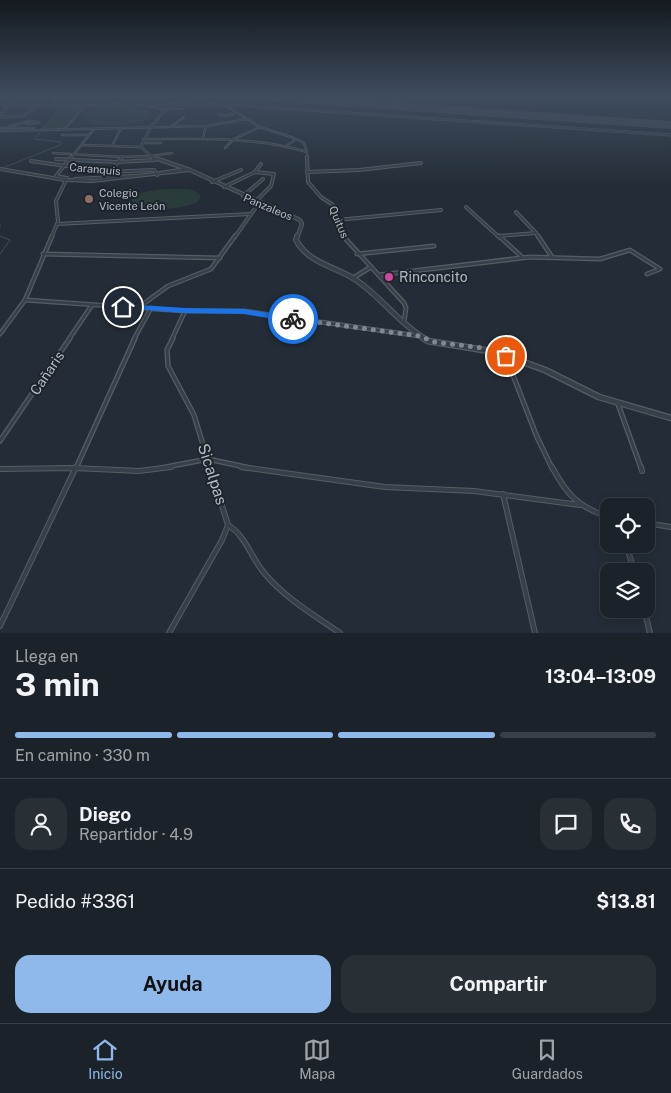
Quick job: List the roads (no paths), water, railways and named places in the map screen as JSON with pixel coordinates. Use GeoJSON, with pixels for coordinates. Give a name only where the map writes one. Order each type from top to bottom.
{"type":"FeatureCollection","features":[{"type":"Feature","properties":{"kind":"street"},"geometry":{"type":"LineString","coordinates":[[1,129],[15,126]]}},
{"type":"Feature","properties":{"kind":"street"},"geometry":{"type":"LineString","coordinates":[[65,129],[68,126]]}},
{"type":"Feature","properties":{"kind":"street"},"geometry":{"type":"LineString","coordinates":[[1,129],[206,126],[203,138]]}},
{"type":"Feature","properties":{"kind":"street"},"geometry":{"type":"LineString","coordinates":[[534,126],[671,135]]}},
{"type":"Feature","properties":{"kind":"street"},"geometry":{"type":"LineString","coordinates":[[142,145],[143,139],[150,127]]}},
{"type":"Feature","properties":{"kind":"street"},"geometry":{"type":"LineString","coordinates":[[225,148],[234,138],[260,127],[304,143],[307,152]]}},
{"type":"Feature","properties":{"kind":"street"},"geometry":{"type":"LineString","coordinates":[[1,129],[34,128]]}},
{"type":"Feature","properties":{"kind":"street"},"geometry":{"type":"LineString","coordinates":[[112,146],[120,128]]}},
{"type":"Feature","properties":{"kind":"street"},"geometry":{"type":"LineString","coordinates":[[56,177],[94,129]]}},
{"type":"Feature","properties":{"kind":"street"},"geometry":{"type":"LineString","coordinates":[[62,135],[89,135]]}},
{"type":"Feature","properties":{"kind":"street"},"geometry":{"type":"LineString","coordinates":[[143,139],[234,138],[284,145],[307,152]]}},
{"type":"Feature","properties":{"kind":"street"},"geometry":{"type":"LineString","coordinates":[[284,145],[291,143],[294,138]]}},
{"type":"Feature","properties":{"kind":"street"},"geometry":{"type":"LineString","coordinates":[[82,145],[112,146],[161,143]]}},
{"type":"Feature","properties":{"kind":"street","name":"Panzaleos"},"geometry":{"type":"LineString","coordinates":[[142,145],[155,160],[190,170],[212,182],[300,220],[302,224],[296,240],[301,249],[323,265],[352,279],[382,302],[420,336]]}},
{"type":"Feature","properties":{"kind":"street","name":"Quitus"},"geometry":{"type":"LineString","coordinates":[[307,152],[307,172],[310,185],[333,205],[344,238],[404,303],[406,308],[404,322]]}},
{"type":"Feature","properties":{"kind":"street"},"geometry":{"type":"LineString","coordinates":[[53,153],[122,157],[172,153]]}},
{"type":"Feature","properties":{"kind":"street"},"geometry":{"type":"LineString","coordinates":[[103,180],[122,157]]}},
{"type":"Feature","properties":{"kind":"street"},"geometry":{"type":"LineString","coordinates":[[56,159],[117,162],[155,160]]}},
{"type":"Feature","properties":{"kind":"street","name":"Caranquis"},"geometry":{"type":"LineString","coordinates":[[31,161],[108,172],[155,170],[156,174]]}},
{"type":"Feature","properties":{"kind":"street"},"geometry":{"type":"LineString","coordinates":[[307,172],[359,170],[421,163]]}},
{"type":"Feature","properties":{"kind":"street"},"geometry":{"type":"LineString","coordinates":[[255,172],[261,164]]}},
{"type":"Feature","properties":{"kind":"street"},"geometry":{"type":"LineString","coordinates":[[2,169],[66,179],[103,180],[190,170]]}},
{"type":"Feature","properties":{"kind":"street"},"geometry":{"type":"LineString","coordinates":[[156,174],[186,169]]}},
{"type":"Feature","properties":{"kind":"street"},"geometry":{"type":"LineString","coordinates":[[212,182],[240,170]]}},
{"type":"Feature","properties":{"kind":"street"},"geometry":{"type":"LineString","coordinates":[[139,307],[168,286],[209,270],[220,258],[257,202],[268,191],[275,176],[266,172],[255,172],[224,187]]}},
{"type":"Feature","properties":{"kind":"street"},"geometry":{"type":"LineString","coordinates":[[243,196],[263,178]]}},
{"type":"Feature","properties":{"kind":"street"},"geometry":{"type":"LineString","coordinates":[[0,334],[25,300],[56,224],[59,213],[56,201],[66,179]]}},
{"type":"Feature","properties":{"kind":"street"},"geometry":{"type":"LineString","coordinates":[[466,207],[523,258]]}},
{"type":"Feature","properties":{"kind":"street"},"geometry":{"type":"LineString","coordinates":[[337,220],[441,210]]}},
{"type":"Feature","properties":{"kind":"street"},"geometry":{"type":"LineString","coordinates":[[516,212],[536,234],[552,257]]}},
{"type":"Feature","properties":{"kind":"street"},"geometry":{"type":"LineString","coordinates":[[56,224],[250,214]]}},
{"type":"Feature","properties":{"kind":"street"},"geometry":{"type":"LineString","coordinates":[[499,236],[536,234]]}},
{"type":"Feature","properties":{"kind":"street"},"geometry":{"type":"LineString","coordinates":[[357,254],[434,246]]}},
{"type":"Feature","properties":{"kind":"street"},"geometry":{"type":"LineString","coordinates":[[379,275],[523,258],[552,257],[600,260],[632,251],[660,268],[647,274]]}},
{"type":"Feature","properties":{"kind":"street"},"geometry":{"type":"LineString","coordinates":[[43,254],[220,258]]}},
{"type":"Feature","properties":{"kind":"street"},"geometry":{"type":"LineString","coordinates":[[352,279],[370,267]]}},
{"type":"Feature","properties":{"kind":"street"},"geometry":{"type":"LineString","coordinates":[[25,300],[185,311],[244,311],[420,336],[434,342],[483,348],[545,370],[594,395],[618,404],[671,418]]}},
{"type":"Feature","properties":{"kind":"street","name":"Cañaris"},"geometry":{"type":"LineString","coordinates":[[0,441],[92,305]]}},
{"type":"Feature","properties":{"kind":"street"},"geometry":{"type":"LineString","coordinates":[[0,626],[135,337],[151,308]]}},
{"type":"Feature","properties":{"kind":"street","name":"Sicalpas"},"geometry":{"type":"LineString","coordinates":[[185,311],[167,350],[168,366],[194,415],[228,525]]}},
{"type":"Feature","properties":{"kind":"street"},"geometry":{"type":"LineString","coordinates":[[506,356],[549,462],[567,491],[580,505]]}},
{"type":"Feature","properties":{"kind":"street"},"geometry":{"type":"LineString","coordinates":[[618,404],[642,471]]}},
{"type":"Feature","properties":{"kind":"street"},"geometry":{"type":"LineString","coordinates":[[0,469],[74,468],[139,471],[179,466],[208,459],[241,467],[385,487],[503,494],[580,505],[600,514]]}},
{"type":"Feature","properties":{"kind":"street"},"geometry":{"type":"LineString","coordinates":[[503,494],[535,633]]}},
{"type":"Feature","properties":{"kind":"street"},"geometry":{"type":"LineString","coordinates":[[655,524],[671,527]]}},
{"type":"Feature","properties":{"kind":"street"},"geometry":{"type":"LineString","coordinates":[[169,633],[222,540],[228,525],[234,528],[240,536],[260,568],[290,596],[340,633]]}},
{"type":"Feature","properties":{"kind":"street"},"geometry":{"type":"LineString","coordinates":[[646,618],[650,633]]}},
{"type":"Feature","properties":{"kind":"waterway"},"geometry":{"type":"LineString","coordinates":[[42,129],[45,126]]}},
{"type":"Feature","properties":{"kind":"waterway"},"geometry":{"type":"LineString","coordinates":[[3,168],[60,145],[61,142],[34,139],[42,130]]}},
{"type":"Feature","properties":{"kind":"waterway"},"geometry":{"type":"LineString","coordinates":[[0,236],[10,240],[0,254]]}},
{"type":"Feature","properties":{"kind":"place","name":"Colegio Vicente León"},"geometry":{"type":"Point","coordinates":[89,199]}},
{"type":"Feature","properties":{"kind":"place","name":"Rinconcito"},"geometry":{"type":"Point","coordinates":[389,277]}}]}
